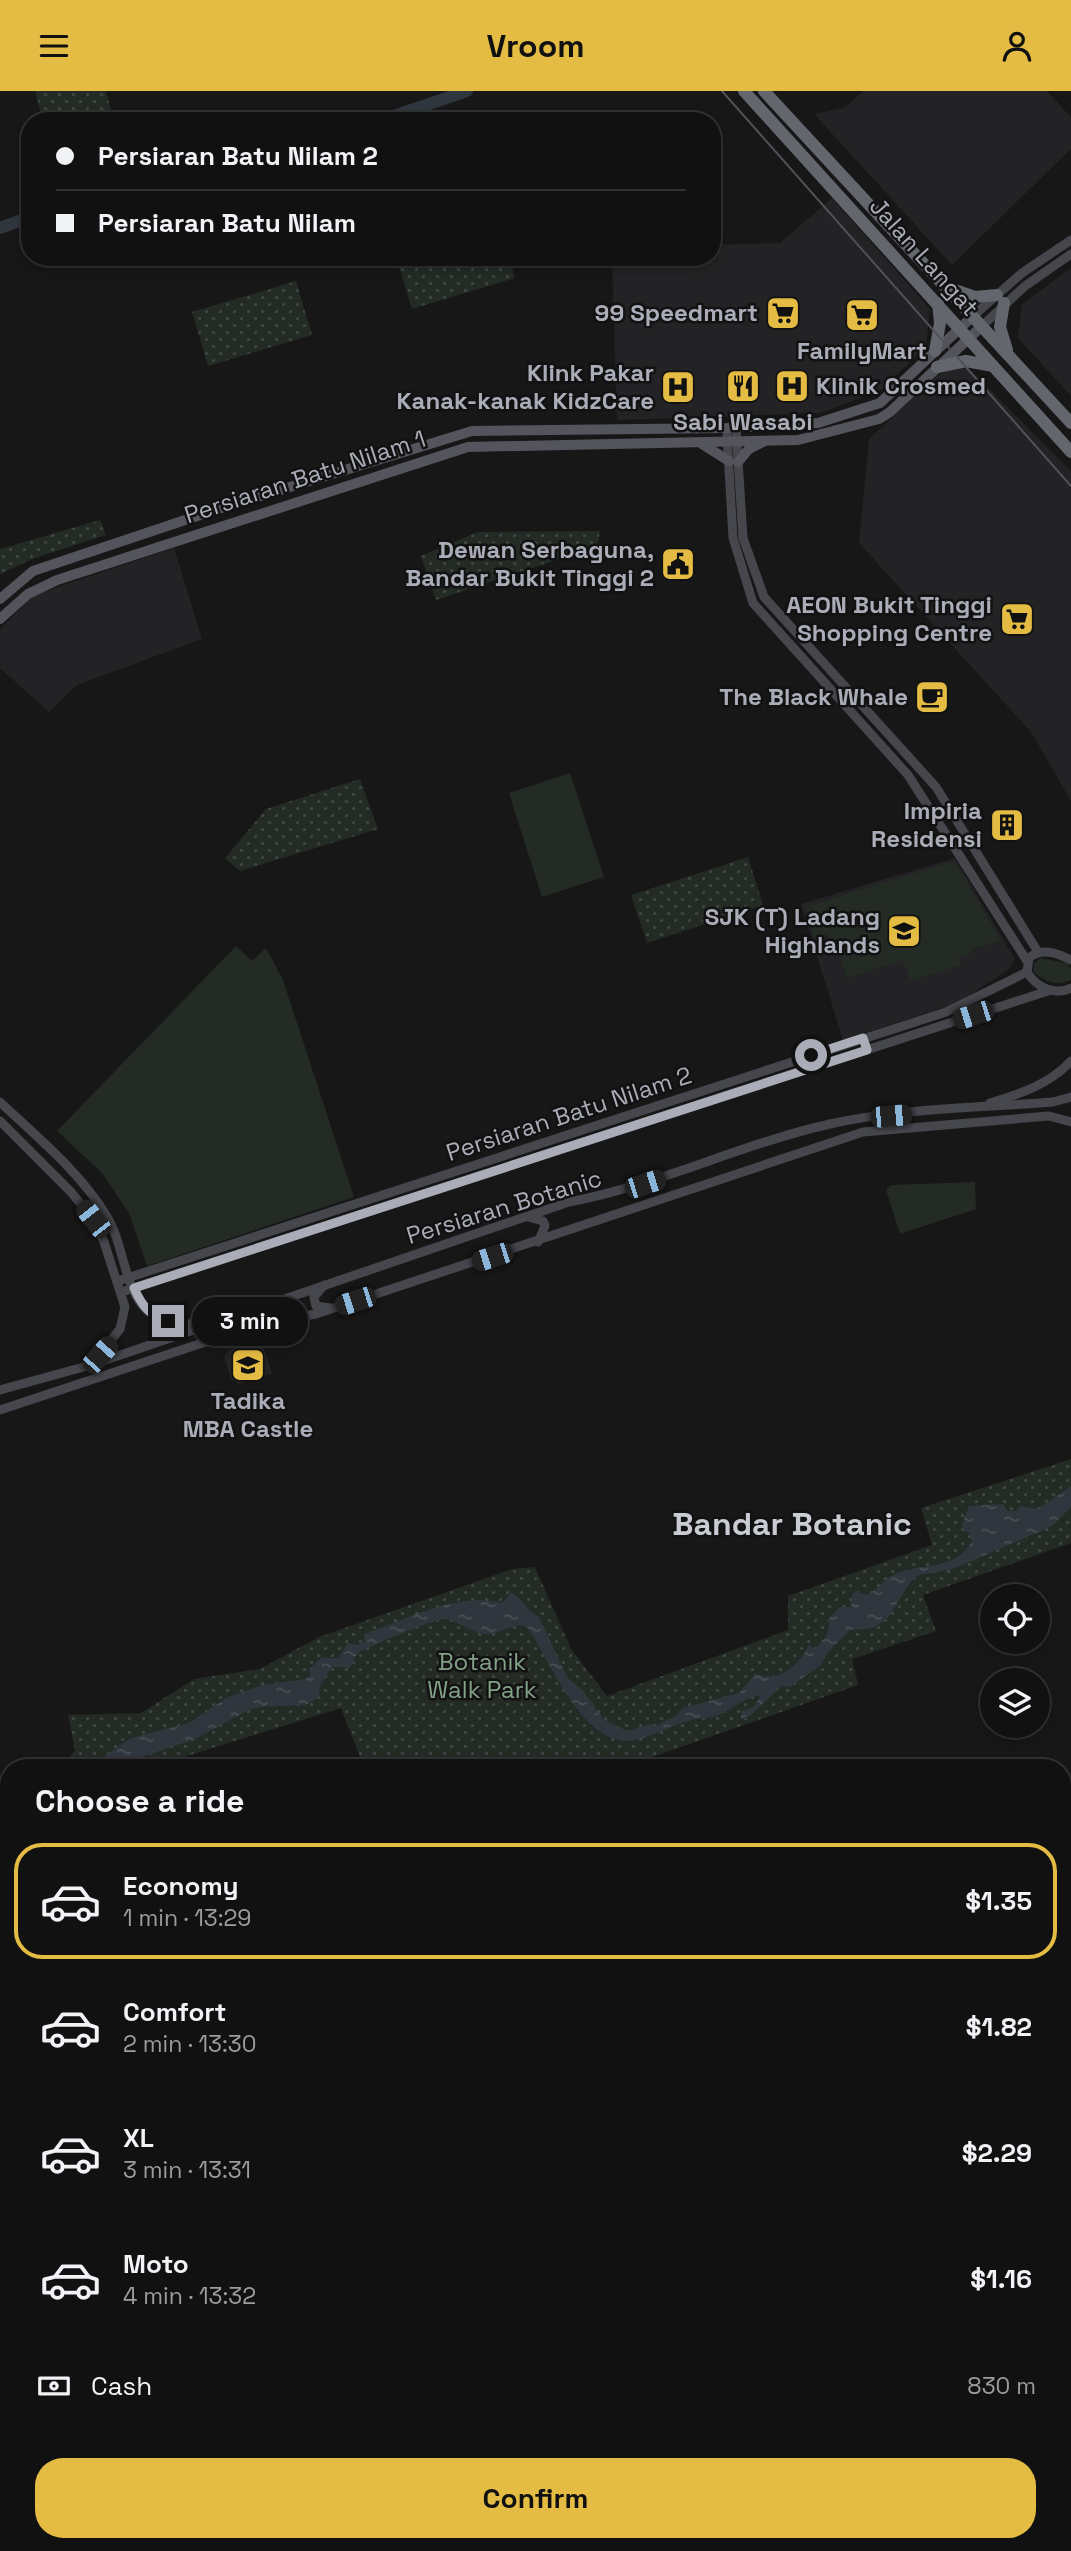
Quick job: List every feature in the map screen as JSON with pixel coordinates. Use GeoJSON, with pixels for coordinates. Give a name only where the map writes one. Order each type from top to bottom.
{"type":"FeatureCollection","features":[{"type":"Feature","properties":{"kind":"highway","name":"Jalan Langat"},"geometry":{"type":"LineString","coordinates":[[744,91],[1071,452]]}},
{"type":"Feature","properties":{"kind":"highway","name":"Jalan Langat"},"geometry":{"type":"LineString","coordinates":[[764,91],[1071,423]]}},
{"type":"Feature","properties":{"kind":"highway"},"geometry":{"type":"LineString","coordinates":[[943,285],[975,297],[1000,299],[1000,327],[1012,360]]}},
{"type":"Feature","properties":{"kind":"highway"},"geometry":{"type":"LineString","coordinates":[[935,351],[940,323],[938,303]]}},
{"type":"Feature","properties":{"kind":"highway"},"geometry":{"type":"LineString","coordinates":[[937,367],[966,361],[993,366]]}},
{"type":"Feature","properties":{"kind":"main road"},"geometry":{"type":"LineString","coordinates":[[976,322],[1071,240]]}},
{"type":"Feature","properties":{"kind":"main road"},"geometry":{"type":"LineString","coordinates":[[1000,299],[1071,254]]}},
{"type":"Feature","properties":{"kind":"main road","name":"Persiaran Batu Nilam 1"},"geometry":{"type":"LineString","coordinates":[[0,619],[35,589],[83,570],[468,447],[814,438],[879,419],[937,367],[976,322]]}},
{"type":"Feature","properties":{"kind":"main road","name":"Persiaran Batu Nilam 1"},"geometry":{"type":"LineString","coordinates":[[0,599],[33,571],[472,431],[805,425],[873,405],[889,396],[935,351],[964,333]]}},
{"type":"Feature","properties":{"kind":"main road"},"geometry":{"type":"LineString","coordinates":[[731,428],[743,538],[764,597],[936,787],[1038,952]]}},
{"type":"Feature","properties":{"kind":"main road"},"geometry":{"type":"LineString","coordinates":[[766,440],[749,449],[734,462],[733,538],[753,603],[908,775],[1027,961],[1027,972],[1039,985],[1051,990],[1069,992]]}},
{"type":"Feature","properties":{"kind":"main road"},"geometry":{"type":"LineString","coordinates":[[698,442],[734,462]]}},
{"type":"Feature","properties":{"kind":"main road"},"geometry":{"type":"LineString","coordinates":[[83,570],[94,563],[139,548],[155,532],[171,536],[220,522],[235,522]]}},
{"type":"Feature","properties":{"kind":"main road"},"geometry":{"type":"LineString","coordinates":[[1027,961],[1038,952],[1047,952],[1071,960]]}},
{"type":"Feature","properties":{"kind":"main road","name":"Persiaran Batu Nilam 2"},"geometry":{"type":"LineString","coordinates":[[118,1282],[969,1003],[1027,972]]}},
{"type":"Feature","properties":{"kind":"main road","name":"Persiaran Batu Nilam 2"},"geometry":{"type":"LineString","coordinates":[[122,1292],[1051,990]]}},
{"type":"Feature","properties":{"kind":"main road"},"geometry":{"type":"LineString","coordinates":[[863,1038],[867,1050]]}},
{"type":"Feature","properties":{"kind":"main road"},"geometry":{"type":"LineString","coordinates":[[968,1109],[1031,1089],[1060,1073],[1071,1061]]}},
{"type":"Feature","properties":{"kind":"main road","name":"Persiaran Botanic"},"geometry":{"type":"LineString","coordinates":[[0,1390],[91,1365],[569,1202],[628,1189],[828,1124],[1071,1097]]}},
{"type":"Feature","properties":{"kind":"main road"},"geometry":{"type":"LineString","coordinates":[[0,1102],[97,1202],[116,1234],[134,1288],[143,1305],[160,1319],[179,1324],[208,1324]]}},
{"type":"Feature","properties":{"kind":"main road","name":"Persiaran Botanic"},"geometry":{"type":"LineString","coordinates":[[0,1410],[260,1324],[332,1308],[538,1242],[622,1210],[863,1132],[1049,1116],[1071,1122]]}},
{"type":"Feature","properties":{"kind":"main road"},"geometry":{"type":"LineString","coordinates":[[0,1121],[71,1192],[93,1219],[122,1292],[125,1307],[122,1323],[91,1365]]}},
{"type":"Feature","properties":{"kind":"main road"},"geometry":{"type":"LineString","coordinates":[[528,1217],[543,1221],[545,1226],[538,1242]]}},
{"type":"Feature","properties":{"kind":"main road"},"geometry":{"type":"LineString","coordinates":[[325,1283],[314,1301],[316,1306],[332,1308]]}},
{"type":"Feature","properties":{"kind":"shaded area"},"geometry":{"type":"Polygon","coordinates":[[[863,91],[1047,91],[1071,117],[1071,149],[952,265],[814,114],[844,108],[863,91]]]}},
{"type":"Feature","properties":{"kind":"shaded area"},"geometry":{"type":"Polygon","coordinates":[[[832,198],[930,309],[926,347],[881,390],[820,413],[617,420],[612,266],[721,266],[721,245],[780,243],[832,198]]]}},
{"type":"Feature","properties":{"kind":"shaded area"},"geometry":{"type":"Polygon","coordinates":[[[1071,268],[1071,396],[1018,338],[1022,304],[1071,268]]]}},
{"type":"Feature","properties":{"kind":"shaded area"},"geometry":{"type":"Polygon","coordinates":[[[964,364],[1071,471],[1071,801],[1031,732],[859,543],[869,439],[946,368],[964,364]]]}},
{"type":"Feature","properties":{"kind":"shaded area"},"geometry":{"type":"Polygon","coordinates":[[[174,548],[202,639],[77,685],[49,712],[0,668],[0,629],[34,595],[174,548]]]}},
{"type":"Feature","properties":{"kind":"shaded area","name":"SJK (T) Ladang Highlands"},"geometry":{"type":"Polygon","coordinates":[[[955,858],[1015,959],[1008,970],[957,1003],[843,1040],[801,904],[955,858]]]}},
{"type":"Feature","properties":{"kind":"shaded area","name":"Tadika MBA Castle"},"geometry":{"type":"Polygon","coordinates":[[[261,1339],[272,1373],[239,1384],[231,1379],[224,1357],[227,1351],[261,1339]]]}},
{"type":"Feature","properties":{"kind":"green space"},"geometry":{"type":"Polygon","coordinates":[[[35,91],[106,91],[112,112],[41,112],[35,91]]]}},
{"type":"Feature","properties":{"kind":"green space"},"geometry":{"type":"Polygon","coordinates":[[[399,266],[512,266],[515,278],[412,309],[399,266]]]}},
{"type":"Feature","properties":{"kind":"green space"},"geometry":{"type":"Polygon","coordinates":[[[296,281],[312,335],[208,366],[192,312],[296,281]]]}},
{"type":"Feature","properties":{"kind":"green space"},"geometry":{"type":"Polygon","coordinates":[[[100,520],[106,535],[35,558],[0,574],[0,549],[100,520]]]}},
{"type":"Feature","properties":{"kind":"green space"},"geometry":{"type":"Polygon","coordinates":[[[600,531],[598,546],[436,600],[421,556],[478,532],[600,531]]]}},
{"type":"Feature","properties":{"kind":"green space"},"geometry":{"type":"Polygon","coordinates":[[[570,773],[604,877],[542,897],[509,793],[570,773]]]}},
{"type":"Feature","properties":{"kind":"green space"},"geometry":{"type":"Polygon","coordinates":[[[360,779],[378,829],[240,871],[225,858],[266,809],[360,779]]]}},
{"type":"Feature","properties":{"kind":"green space"},"geometry":{"type":"Polygon","coordinates":[[[748,857],[763,905],[647,943],[631,895],[748,857]]]}},
{"type":"Feature","properties":{"kind":"green space"},"geometry":{"type":"Polygon","coordinates":[[[954,861],[1001,940],[970,950],[971,954],[959,958],[961,965],[911,981],[903,960],[847,978],[839,953],[835,954],[828,933],[814,937],[805,907],[954,861]]]}},
{"type":"Feature","properties":{"kind":"green space"},"geometry":{"type":"Polygon","coordinates":[[[236,946],[252,961],[266,948],[283,980],[354,1197],[147,1266],[129,1213],[102,1173],[57,1131],[236,946]]]}},
{"type":"Feature","properties":{"kind":"green space"},"geometry":{"type":"Polygon","coordinates":[[[1040,958],[1067,963],[1071,968],[1071,980],[1056,983],[1037,975],[1033,971],[1034,964],[1040,958]]]}},
{"type":"Feature","properties":{"kind":"green space"},"geometry":{"type":"Polygon","coordinates":[[[975,1182],[976,1209],[900,1234],[886,1190],[891,1185],[975,1182]]]}},
{"type":"Feature","properties":{"kind":"green space","name":"Botanik Walk Park"},"geometry":{"type":"Polygon","coordinates":[[[1071,1459],[1071,1543],[923,1595],[936,1631],[852,1659],[858,1685],[647,1759],[361,1759],[341,1708],[178,1759],[66,1759],[75,1751],[68,1715],[141,1713],[194,1679],[260,1669],[319,1637],[512,1569],[535,1567],[571,1649],[607,1696],[788,1630],[788,1596],[932,1545],[921,1508],[1071,1459]]]}},
{"type":"Feature","properties":{"kind":"water"},"geometry":{"type":"Polygon","coordinates":[[[1071,1486],[1071,1507],[1052,1526],[953,1569],[919,1575],[911,1581],[888,1618],[873,1628],[850,1630],[829,1651],[821,1665],[790,1687],[782,1686],[746,1719],[741,1718],[741,1711],[754,1707],[761,1695],[718,1715],[683,1722],[645,1738],[630,1741],[612,1738],[596,1729],[582,1715],[527,1627],[517,1626],[485,1634],[445,1619],[362,1650],[349,1668],[332,1666],[319,1688],[320,1696],[306,1705],[259,1707],[195,1739],[135,1759],[101,1759],[131,1738],[189,1723],[228,1697],[263,1685],[305,1679],[310,1676],[309,1669],[321,1658],[338,1658],[348,1643],[358,1645],[365,1641],[364,1634],[449,1604],[485,1600],[502,1603],[511,1593],[539,1617],[567,1677],[584,1692],[603,1719],[627,1731],[650,1724],[655,1726],[676,1716],[683,1708],[739,1693],[755,1674],[772,1676],[788,1671],[800,1659],[809,1644],[814,1649],[824,1640],[828,1632],[829,1618],[840,1607],[851,1607],[852,1595],[856,1591],[867,1595],[893,1575],[956,1558],[972,1542],[970,1533],[964,1531],[962,1524],[969,1506],[1003,1504],[1007,1511],[1017,1511],[1020,1506],[1038,1509],[1071,1486]]]}},
{"type":"Feature","properties":{"kind":"waterway"},"geometry":{"type":"LineString","coordinates":[[405,112],[467,91]]}},
{"type":"Feature","properties":{"kind":"waterway"},"geometry":{"type":"LineString","coordinates":[[0,228],[21,220]]}},
{"type":"Feature","properties":{"kind":"tram line"},"geometry":{"type":"LineString","coordinates":[[722,91],[1071,486]]}},
{"type":"Feature","properties":{"kind":"place","name":"99 Speedmart"},"geometry":{"type":"Point","coordinates":[783,313]}},
{"type":"Feature","properties":{"kind":"place","name":"FamilyMart"},"geometry":{"type":"Point","coordinates":[862,315]}},
{"type":"Feature","properties":{"kind":"place","name":"Sabi Wasabi"},"geometry":{"type":"Point","coordinates":[743,386]}},
{"type":"Feature","properties":{"kind":"place","name":"Klinik Crosmed"},"geometry":{"type":"Point","coordinates":[792,386]}},
{"type":"Feature","properties":{"kind":"place","name":"Klink Pakar Kanak-kanak KidzCare"},"geometry":{"type":"Point","coordinates":[678,387]}},
{"type":"Feature","properties":{"kind":"place","name":"Dewan Serbaguna, Bandar Bukit Tinggi 2"},"geometry":{"type":"Point","coordinates":[678,564]}},
{"type":"Feature","properties":{"kind":"place","name":"AEON Bukit Tinggi Shopping Centre"},"geometry":{"type":"Point","coordinates":[1017,619]}},
{"type":"Feature","properties":{"kind":"place","name":"The Black Whale"},"geometry":{"type":"Point","coordinates":[932,697]}},
{"type":"Feature","properties":{"kind":"place","name":"Impiria Residensi"},"geometry":{"type":"Point","coordinates":[1007,825]}},
{"type":"Feature","properties":{"kind":"place","name":"SJK (T) Ladang Highlands"},"geometry":{"type":"Point","coordinates":[904,931]}},
{"type":"Feature","properties":{"kind":"place","name":"Tadika MBA Castle"},"geometry":{"type":"Point","coordinates":[248,1365]}},
{"type":"Feature","properties":{"kind":"district","name":"Bandar Botanic"},"geometry":{"type":"Point","coordinates":[792,1524]}},
{"type":"Feature","properties":{"kind":"route"},"geometry":{"type":"LineString","coordinates":[[168,1321],[153,1315],[140,1301],[134,1288],[867,1050],[863,1038],[811,1055]]}}]}
